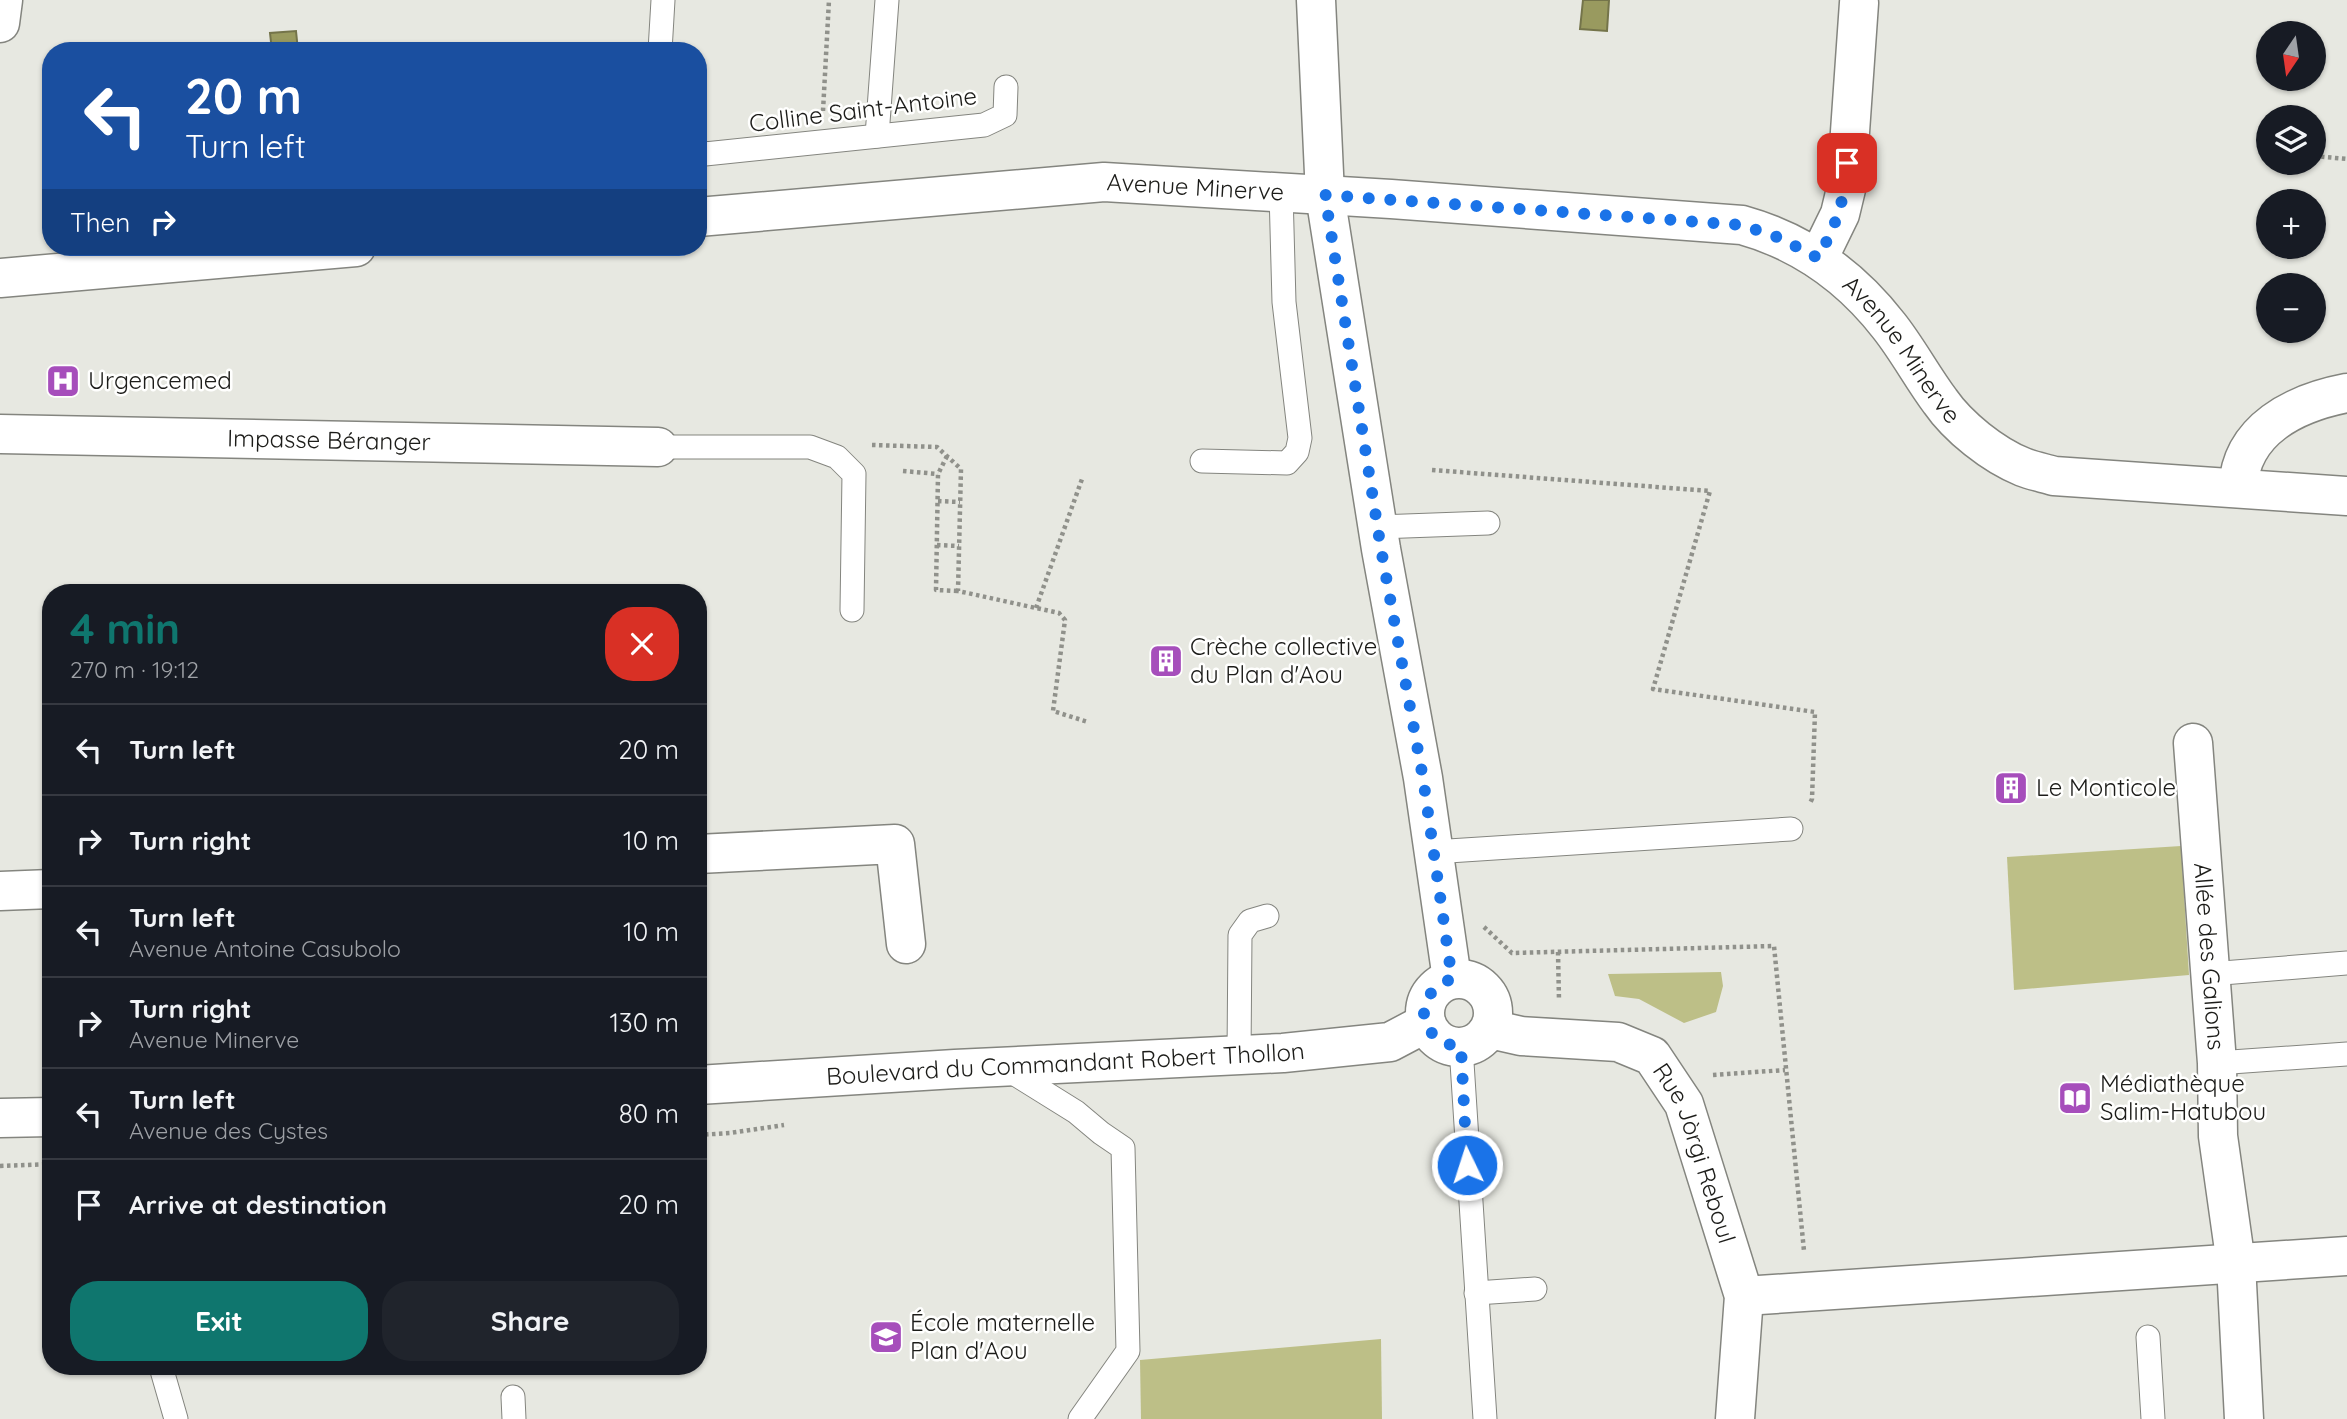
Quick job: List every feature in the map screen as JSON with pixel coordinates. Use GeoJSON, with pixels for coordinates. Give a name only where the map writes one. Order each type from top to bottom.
{"type":"FeatureCollection","features":[{"type":"Feature","properties":{"kind":"street"},"geometry":{"type":"LineString","coordinates":[[0,23],[3,0]]}},
{"type":"Feature","properties":{"kind":"street"},"geometry":{"type":"LineString","coordinates":[[1316,0],[1325,195],[1378,527],[1423,778],[1452,979]]}},
{"type":"Feature","properties":{"kind":"street"},"geometry":{"type":"LineString","coordinates":[[1818,258],[1840,214],[1846,189],[1859,3]]}},
{"type":"Feature","properties":{"kind":"street","name":"Avenue Minerve"},"geometry":{"type":"LineString","coordinates":[[707,216],[1104,182],[1742,225],[1780,238],[1818,258],[1852,285],[1906,348],[1940,402],[1953,417],[1992,449],[2021,466],[2054,476],[2347,496]]}},
{"type":"Feature","properties":{"kind":"street"},"geometry":{"type":"LineString","coordinates":[[0,278],[253,256]]}},
{"type":"Feature","properties":{"kind":"street"},"geometry":{"type":"LineString","coordinates":[[2238,488],[2244,458],[2252,442],[2267,427],[2308,403],[2347,393]]}},
{"type":"Feature","properties":{"kind":"street","name":"Impasse Béranger"},"geometry":{"type":"LineString","coordinates":[[0,434],[658,447]]}},
{"type":"Feature","properties":{"kind":"street","name":"Allée des Galions"},"geometry":{"type":"LineString","coordinates":[[2193,743],[2217,1063],[2218,1136],[2236,1264],[2244,1419]]}},
{"type":"Feature","properties":{"kind":"street"},"geometry":{"type":"LineString","coordinates":[[707,854],[895,844],[906,944]]}},
{"type":"Feature","properties":{"kind":"street"},"geometry":{"type":"LineString","coordinates":[[0,891],[42,889]]}},
{"type":"Feature","properties":{"kind":"street"},"geometry":{"type":"LineString","coordinates":[[1463,978],[1474,982],[1490,997],[1493,1019],[1476,1038],[1439,1041],[1426,1023],[1424,1011],[1427,1000],[1441,983],[1452,979],[1463,978]]}},
{"type":"Feature","properties":{"kind":"street","name":"Boulevard du Commandant Robert Thollon"},"geometry":{"type":"LineString","coordinates":[[707,1084],[1239,1055],[1390,1042],[1426,1023]]}},
{"type":"Feature","properties":{"kind":"street","name":"Rue Jòrgi Reboul"},"geometry":{"type":"LineString","coordinates":[[1476,1038],[1521,1035],[1618,1042],[1652,1056],[1667,1076],[1684,1104],[1744,1296],[1735,1419]]}},
{"type":"Feature","properties":{"kind":"street"},"geometry":{"type":"LineString","coordinates":[[0,1118],[42,1117]]}},
{"type":"Feature","properties":{"kind":"street"},"geometry":{"type":"LineString","coordinates":[[1744,1296],[2347,1256]]}},
{"type":"Feature","properties":{"kind":"lane"},"geometry":{"type":"LineString","coordinates":[[661,42],[663,0]]}},
{"type":"Feature","properties":{"kind":"lane"},"geometry":{"type":"LineString","coordinates":[[877,136],[887,0]]}},
{"type":"Feature","properties":{"kind":"lane","name":"Colline Saint-Antoine"},"geometry":{"type":"LineString","coordinates":[[707,154],[984,125],[1005,115],[1006,87]]}},
{"type":"Feature","properties":{"kind":"lane"},"geometry":{"type":"LineString","coordinates":[[1202,461],[1287,463],[1297,452],[1300,438],[1284,302],[1281,192]]}},
{"type":"Feature","properties":{"kind":"lane"},"geometry":{"type":"LineString","coordinates":[[658,447],[810,447],[837,457],[854,474],[852,610]]}},
{"type":"Feature","properties":{"kind":"lane"},"geometry":{"type":"LineString","coordinates":[[1378,527],[1488,523]]}},
{"type":"Feature","properties":{"kind":"lane"},"geometry":{"type":"LineString","coordinates":[[1433,852],[1791,829]]}},
{"type":"Feature","properties":{"kind":"lane"},"geometry":{"type":"LineString","coordinates":[[1239,1055],[1240,935],[1250,922],[1267,916]]}},
{"type":"Feature","properties":{"kind":"lane"},"geometry":{"type":"LineString","coordinates":[[2210,974],[2347,963]]}},
{"type":"Feature","properties":{"kind":"lane"},"geometry":{"type":"LineString","coordinates":[[1476,1038],[1476,1293],[1485,1419]]}},
{"type":"Feature","properties":{"kind":"lane"},"geometry":{"type":"LineString","coordinates":[[2217,1063],[2347,1054]]}},
{"type":"Feature","properties":{"kind":"lane"},"geometry":{"type":"LineString","coordinates":[[1003,1066],[1076,1112],[1123,1148],[1128,1352],[1080,1419]]}},
{"type":"Feature","properties":{"kind":"lane"},"geometry":{"type":"LineString","coordinates":[[1476,1293],[1535,1289]]}},
{"type":"Feature","properties":{"kind":"lane"},"geometry":{"type":"LineString","coordinates":[[2148,1337],[2153,1419]]}},
{"type":"Feature","properties":{"kind":"lane"},"geometry":{"type":"LineString","coordinates":[[163,1375],[176,1419]]}},
{"type":"Feature","properties":{"kind":"path"},"geometry":{"type":"LineString","coordinates":[[822,123],[829,0]]}},
{"type":"Feature","properties":{"kind":"path"},"geometry":{"type":"LineString","coordinates":[[2326,157],[2347,159]]}},
{"type":"Feature","properties":{"kind":"path"},"geometry":{"type":"LineString","coordinates":[[837,457],[849,445],[937,447],[961,469],[958,591]]}},
{"type":"Feature","properties":{"kind":"path"},"geometry":{"type":"LineString","coordinates":[[947,456],[938,474],[936,590],[958,591],[1059,613],[1065,620],[1053,711],[1088,722]]}},
{"type":"Feature","properties":{"kind":"path"},"geometry":{"type":"LineString","coordinates":[[1432,470],[1710,491],[1653,689],[1815,712],[1812,799],[1791,829]]}},
{"type":"Feature","properties":{"kind":"path"},"geometry":{"type":"LineString","coordinates":[[903,471],[938,474]]}},
{"type":"Feature","properties":{"kind":"path"},"geometry":{"type":"LineString","coordinates":[[1036,608],[1082,479]]}},
{"type":"Feature","properties":{"kind":"path"},"geometry":{"type":"LineString","coordinates":[[938,501],[960,502]]}},
{"type":"Feature","properties":{"kind":"path"},"geometry":{"type":"LineString","coordinates":[[937,545],[959,547]]}},
{"type":"Feature","properties":{"kind":"path"},"geometry":{"type":"LineString","coordinates":[[1443,923],[1471,921],[1488,929],[1512,953],[1774,946],[1808,1292]]}},
{"type":"Feature","properties":{"kind":"path"},"geometry":{"type":"LineString","coordinates":[[1558,952],[1559,1004]]}},
{"type":"Feature","properties":{"kind":"path"},"geometry":{"type":"LineString","coordinates":[[1667,1076],[1785,1070]]}},
{"type":"Feature","properties":{"kind":"path"},"geometry":{"type":"LineString","coordinates":[[707,1134],[784,1125]]}},
{"type":"Feature","properties":{"kind":"path"},"geometry":{"type":"LineString","coordinates":[[0,1166],[42,1164]]}},
{"type":"Feature","properties":{"kind":"shaded area"},"geometry":{"type":"Polygon","coordinates":[[[1583,0],[1609,0],[1607,31],[1580,29],[1583,0]]]}},
{"type":"Feature","properties":{"kind":"shaded area"},"geometry":{"type":"Polygon","coordinates":[[[296,31],[297,42],[271,42],[270,33],[296,31]]]}},
{"type":"Feature","properties":{"kind":"shaded area"},"geometry":{"type":"Polygon","coordinates":[[[2181,846],[2189,975],[2014,990],[2007,857],[2181,846]]]}},
{"type":"Feature","properties":{"kind":"shaded area"},"geometry":{"type":"Polygon","coordinates":[[[1721,972],[1723,986],[1716,1012],[1684,1023],[1639,999],[1615,996],[1608,974],[1721,972]]]}},
{"type":"Feature","properties":{"kind":"shaded area"},"geometry":{"type":"Polygon","coordinates":[[[1381,1339],[1382,1419],[1141,1419],[1140,1360],[1381,1339]]]}},
{"type":"Feature","properties":{"kind":"place","name":"Urgencemed"},"geometry":{"type":"Point","coordinates":[63,381]}},
{"type":"Feature","properties":{"kind":"place","name":"Crèche collective du Plan d'Aou"},"geometry":{"type":"Point","coordinates":[1166,661]}},
{"type":"Feature","properties":{"kind":"place","name":"Le Monticole"},"geometry":{"type":"Point","coordinates":[2011,788]}},
{"type":"Feature","properties":{"kind":"place","name":"Médiathèque Salim-Hatubou"},"geometry":{"type":"Point","coordinates":[2075,1098]}},
{"type":"Feature","properties":{"kind":"place","name":"École maternelle Plan d'Aou"},"geometry":{"type":"Point","coordinates":[886,1337]}},
{"type":"Feature","properties":{"kind":"route"},"geometry":{"type":"LineString","coordinates":[[1467,1165],[1461,1047],[1439,1041],[1431,1033],[1424,1011],[1432,990],[1452,979],[1423,778],[1381,549],[1325,195],[1742,225],[1780,238],[1818,258],[1840,214],[1846,189],[1847,163]]}}]}
